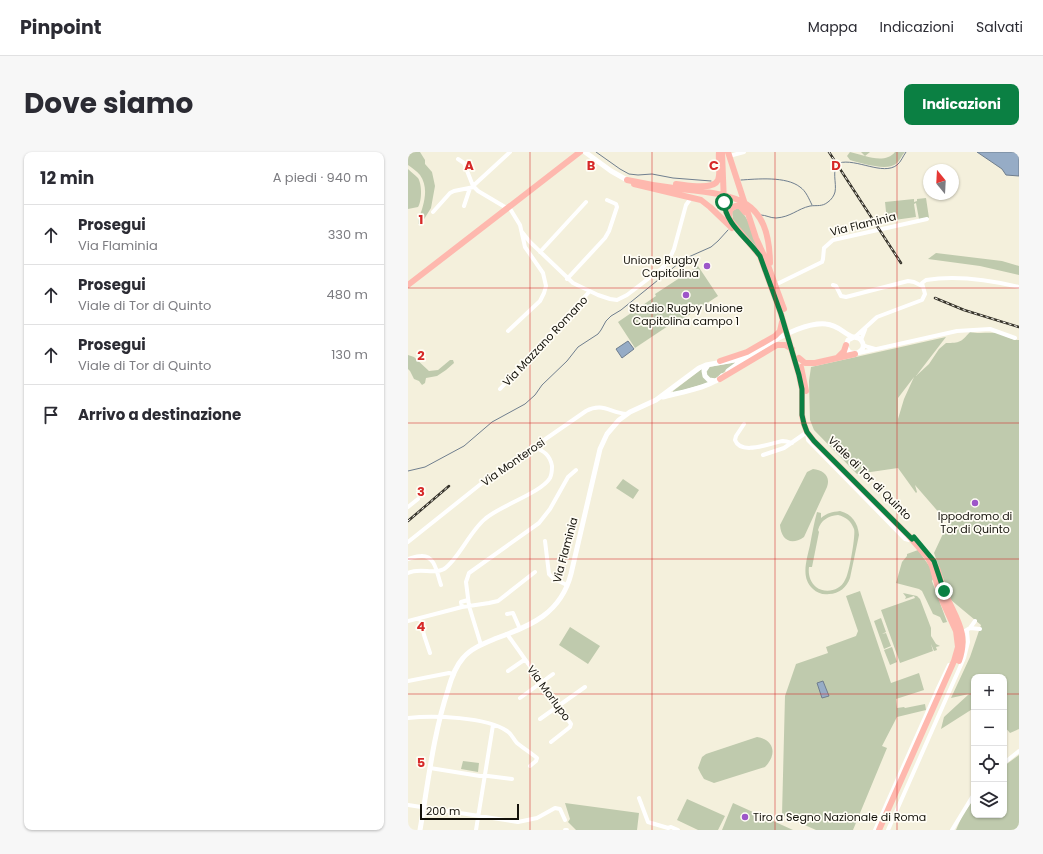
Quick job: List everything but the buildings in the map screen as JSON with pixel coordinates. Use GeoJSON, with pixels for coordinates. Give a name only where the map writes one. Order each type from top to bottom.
{"type":"FeatureCollection","features":[{"type":"Feature","properties":{"kind":"main road"},"geometry":{"type":"LineString","coordinates":[[691,198],[697,192],[714,185],[718,180],[718,152]]}},
{"type":"Feature","properties":{"kind":"main road"},"geometry":{"type":"LineString","coordinates":[[722,152],[724,206],[731,222],[760,256],[782,316],[792,349]]}},
{"type":"Feature","properties":{"kind":"main road"},"geometry":{"type":"LineString","coordinates":[[408,285],[576,153]]}},
{"type":"Feature","properties":{"kind":"main road"},"geometry":{"type":"LineString","coordinates":[[729,154],[749,218],[786,314],[803,374]]}},
{"type":"Feature","properties":{"kind":"main road"},"geometry":{"type":"LineString","coordinates":[[627,180],[722,194],[743,202],[753,211],[762,223],[768,237],[770,271]]}},
{"type":"Feature","properties":{"kind":"main road"},"geometry":{"type":"LineString","coordinates":[[627,180],[642,187],[691,198],[706,203],[737,234],[746,240]]}},
{"type":"Feature","properties":{"kind":"main road"},"geometry":{"type":"LineString","coordinates":[[641,182],[706,187]]}},
{"type":"Feature","properties":{"kind":"main road"},"geometry":{"type":"LineString","coordinates":[[723,186],[726,198],[731,201],[738,197],[739,187]]}},
{"type":"Feature","properties":{"kind":"main road"},"geometry":{"type":"LineString","coordinates":[[731,222],[729,211],[736,205],[742,208],[749,218]]}},
{"type":"Feature","properties":{"kind":"main road"},"geometry":{"type":"LineString","coordinates":[[720,361],[747,352],[776,336],[782,326],[782,316]]}},
{"type":"Feature","properties":{"kind":"main road"},"geometry":{"type":"LineString","coordinates":[[718,380],[776,345],[783,344],[792,349]]}},
{"type":"Feature","properties":{"kind":"main road"},"geometry":{"type":"LineString","coordinates":[[835,359],[843,353],[846,344]]}},
{"type":"Feature","properties":{"kind":"main road","name":"Viale di Tor di Quinto"},"geometry":{"type":"LineString","coordinates":[[792,349],[801,382],[802,418],[807,432],[859,489],[913,538]]}},
{"type":"Feature","properties":{"kind":"main road"},"geometry":{"type":"LineString","coordinates":[[799,358],[805,363],[815,363],[857,354]]}},
{"type":"Feature","properties":{"kind":"main road"},"geometry":{"type":"LineString","coordinates":[[803,374],[807,367],[815,363]]}},
{"type":"Feature","properties":{"kind":"main road","name":"Viale di Tor di Quinto"},"geometry":{"type":"LineString","coordinates":[[803,374],[806,390],[806,417],[810,430],[934,561],[945,594],[964,631],[963,645],[960,656],[939,711],[883,830]]}},
{"type":"Feature","properties":{"kind":"main road","name":"Viale di Tor di Quinto"},"geometry":{"type":"LineString","coordinates":[[879,830],[881,821],[952,665],[964,631]]}},
{"type":"Feature","properties":{"kind":"street"},"geometry":{"type":"LineString","coordinates":[[464,206],[472,187],[510,152]]}},
{"type":"Feature","properties":{"kind":"street"},"geometry":{"type":"LineString","coordinates":[[585,152],[611,171],[627,180]]}},
{"type":"Feature","properties":{"kind":"street"},"geometry":{"type":"LineString","coordinates":[[729,154],[744,152]]}},
{"type":"Feature","properties":{"kind":"street"},"geometry":{"type":"LineString","coordinates":[[458,158],[464,163],[472,187],[507,207],[516,218],[528,241],[567,279],[589,292],[611,300],[621,298],[664,266],[672,255],[686,205],[691,198]]}},
{"type":"Feature","properties":{"kind":"street"},"geometry":{"type":"LineString","coordinates":[[433,212],[450,193],[472,187]]}},
{"type":"Feature","properties":{"kind":"street"},"geometry":{"type":"LineString","coordinates":[[567,279],[608,235],[617,206],[616,204],[607,200]]}},
{"type":"Feature","properties":{"kind":"street"},"geometry":{"type":"LineString","coordinates":[[540,252],[586,202]]}},
{"type":"Feature","properties":{"kind":"street","name":"Via Flaminia"},"geometry":{"type":"LineString","coordinates":[[775,285],[821,262],[824,259],[824,248],[833,240],[927,219]]}},
{"type":"Feature","properties":{"kind":"street"},"geometry":{"type":"LineString","coordinates":[[508,331],[540,301],[546,287],[544,275],[525,247],[522,232]]}},
{"type":"Feature","properties":{"kind":"street"},"geometry":{"type":"LineString","coordinates":[[846,344],[850,338],[855,337],[867,325],[883,314],[921,300],[925,294],[922,282],[926,280],[953,279],[993,281],[1019,287]]}},
{"type":"Feature","properties":{"kind":"street"},"geometry":{"type":"LineString","coordinates":[[833,285],[836,286],[841,296],[846,297],[908,281],[922,286]]}},
{"type":"Feature","properties":{"kind":"street","name":"Via Mazzano Romano"},"geometry":{"type":"LineString","coordinates":[[500,389],[589,292]]}},
{"type":"Feature","properties":{"kind":"street","name":"Via Flaminia"},"geometry":{"type":"LineString","coordinates":[[656,400],[698,369],[720,361],[740,359],[754,353],[799,328],[813,324],[830,324],[855,337]]}},
{"type":"Feature","properties":{"kind":"street"},"geometry":{"type":"LineString","coordinates":[[857,354],[862,350],[862,343],[867,325]]}},
{"type":"Feature","properties":{"kind":"street"},"geometry":{"type":"LineString","coordinates":[[843,330],[848,351],[857,354],[971,329],[990,329],[1015,338]]}},
{"type":"Feature","properties":{"kind":"street"},"geometry":{"type":"LineString","coordinates":[[855,337],[870,348],[882,349]]}},
{"type":"Feature","properties":{"kind":"street","name":"Via Flaminia"},"geometry":{"type":"LineString","coordinates":[[420,830],[440,716],[458,664],[464,656],[481,645],[537,621],[551,610],[562,596],[567,585],[602,444],[611,428],[627,414],[656,400],[718,380],[754,353]]}},
{"type":"Feature","properties":{"kind":"street"},"geometry":{"type":"LineString","coordinates":[[709,364],[704,370],[704,376],[709,380],[718,380]]}},
{"type":"Feature","properties":{"kind":"street","name":"Via Monterosi"},"geometry":{"type":"LineString","coordinates":[[408,542],[482,483],[534,446],[592,408],[603,407],[616,413],[627,414]]}},
{"type":"Feature","properties":{"kind":"street"},"geometry":{"type":"LineString","coordinates":[[744,424],[735,440],[737,444],[742,447],[753,448],[785,441],[792,442]]}},
{"type":"Feature","properties":{"kind":"street"},"geometry":{"type":"LineString","coordinates":[[763,455],[784,448],[807,432]]}},
{"type":"Feature","properties":{"kind":"street"},"geometry":{"type":"LineString","coordinates":[[408,573],[418,570],[436,571],[443,569],[449,564],[474,530],[485,518],[537,489],[549,480],[552,470],[550,459],[544,452],[534,446]]}},
{"type":"Feature","properties":{"kind":"street"},"geometry":{"type":"LineString","coordinates":[[481,645],[468,600],[466,580],[470,572],[538,524],[550,509],[568,477],[576,470]]}},
{"type":"Feature","properties":{"kind":"street"},"geometry":{"type":"LineString","coordinates":[[408,507],[418,499]]}},
{"type":"Feature","properties":{"kind":"street"},"geometry":{"type":"LineString","coordinates":[[545,541],[549,574],[553,578],[567,585]]}},
{"type":"Feature","properties":{"kind":"street"},"geometry":{"type":"LineString","coordinates":[[408,559],[418,556],[428,557],[433,561],[441,585]]}},
{"type":"Feature","properties":{"kind":"street"},"geometry":{"type":"LineString","coordinates":[[408,621],[462,607],[489,604],[498,600],[535,572]]}},
{"type":"Feature","properties":{"kind":"street"},"geometry":{"type":"LineString","coordinates":[[462,607],[461,602],[468,600]]}},
{"type":"Feature","properties":{"kind":"street"},"geometry":{"type":"LineString","coordinates":[[508,614],[513,613],[520,629]]}},
{"type":"Feature","properties":{"kind":"street"},"geometry":{"type":"LineString","coordinates":[[420,618],[430,653]]}},
{"type":"Feature","properties":{"kind":"street"},"geometry":{"type":"LineString","coordinates":[[964,631],[975,620]]}},
{"type":"Feature","properties":{"kind":"street"},"geometry":{"type":"LineString","coordinates":[[964,631],[980,629]]}},
{"type":"Feature","properties":{"kind":"street","name":"Via Morlupo"},"geometry":{"type":"LineString","coordinates":[[507,634],[571,725],[550,742]]}},
{"type":"Feature","properties":{"kind":"street","name":"Via Morlupo"},"geometry":{"type":"LineString","coordinates":[[508,671],[524,660]]}},
{"type":"Feature","properties":{"kind":"street"},"geometry":{"type":"LineString","coordinates":[[408,681],[449,673],[454,674]]}},
{"type":"Feature","properties":{"kind":"street"},"geometry":{"type":"LineString","coordinates":[[520,698],[553,674]]}},
{"type":"Feature","properties":{"kind":"street"},"geometry":{"type":"LineString","coordinates":[[540,719],[585,687]]}},
{"type":"Feature","properties":{"kind":"street"},"geometry":{"type":"LineString","coordinates":[[408,718],[440,716],[483,722],[493,725],[508,732],[518,743],[537,758],[536,761],[530,766]]}},
{"type":"Feature","properties":{"kind":"street"},"geometry":{"type":"LineString","coordinates":[[476,830],[493,725]]}},
{"type":"Feature","properties":{"kind":"street","name":"Viale di Tor di Quinto"},"geometry":{"type":"LineString","coordinates":[[888,830],[921,750]]}},
{"type":"Feature","properties":{"kind":"street"},"geometry":{"type":"LineString","coordinates":[[1007,761],[1019,751]]}},
{"type":"Feature","properties":{"kind":"street"},"geometry":{"type":"LineString","coordinates":[[430,768],[485,777],[488,776],[512,779]]}},
{"type":"Feature","properties":{"kind":"street"},"geometry":{"type":"LineString","coordinates":[[639,798],[648,822],[678,830]]}},
{"type":"Feature","properties":{"kind":"street"},"geometry":{"type":"LineString","coordinates":[[952,830],[971,799]]}},
{"type":"Feature","properties":{"kind":"street"},"geometry":{"type":"LineString","coordinates":[[408,805],[506,821],[524,822],[540,817],[555,808],[560,809],[565,820]]}},
{"type":"Feature","properties":{"kind":"street","name":"Viale di Tor di Quinto"},"geometry":{"type":"LineString","coordinates":[[875,830],[881,821]]}},
{"type":"Feature","properties":{"kind":"green space"},"geometry":{"type":"Polygon","coordinates":[[[408,152],[420,152],[425,160],[425,164],[432,172],[435,186],[431,208],[421,224],[418,224],[418,221],[425,198],[425,186],[420,175],[408,165],[408,152]]]}},
{"type":"Feature","properties":{"kind":"green space"},"geometry":{"type":"Polygon","coordinates":[[[850,152],[873,158],[885,158],[889,157],[895,152],[905,152],[893,166],[881,167],[850,160],[847,156],[850,152]]]}},
{"type":"Feature","properties":{"kind":"green space"},"geometry":{"type":"Polygon","coordinates":[[[861,152],[870,152],[865,156],[861,152]]]}},
{"type":"Feature","properties":{"kind":"green space"},"geometry":{"type":"Polygon","coordinates":[[[408,169],[418,178],[421,192],[418,207],[408,209],[408,169]]]}},
{"type":"Feature","properties":{"kind":"green space"},"geometry":{"type":"Polygon","coordinates":[[[923,198],[923,200],[926,200],[929,218],[919,219],[916,203],[914,204],[916,217],[887,221],[885,202],[914,199],[914,202],[917,201],[917,199],[923,198]]]}},
{"type":"Feature","properties":{"kind":"green space"},"geometry":{"type":"Polygon","coordinates":[[[738,208],[749,222],[759,250],[733,220],[732,211],[738,208]]]}},
{"type":"Feature","properties":{"kind":"green space"},"geometry":{"type":"Polygon","coordinates":[[[936,253],[1002,261],[1019,266],[1019,275],[980,266],[928,259],[936,253]]]}},
{"type":"Feature","properties":{"kind":"green space"},"geometry":{"type":"Polygon","coordinates":[[[698,266],[718,296],[675,324],[674,322],[635,348],[618,322],[656,296],[655,294],[698,266]]]}},
{"type":"Feature","properties":{"kind":"green space","name":"Ippodromo di Tor di Quinto"},"geometry":{"type":"Polygon","coordinates":[[[970,332],[997,333],[1019,340],[1019,729],[1010,733],[1007,730],[1007,674],[971,674],[971,710],[941,729],[944,717],[969,694],[951,698],[970,657],[981,625],[951,600],[934,553],[948,523],[915,485],[916,493],[898,468],[857,474],[814,430],[810,420],[809,381],[811,367],[946,337],[916,376],[929,364],[939,349],[946,343],[954,343],[962,340],[970,332]],[[914,377],[898,398],[898,419],[904,399],[914,377]]]}},
{"type":"Feature","properties":{"kind":"green space"},"geometry":{"type":"Polygon","coordinates":[[[408,355],[414,357],[429,371],[438,370],[450,360],[453,360],[454,363],[437,376],[426,378],[425,383],[422,385],[419,381],[414,379],[408,369],[408,355]]]}},
{"type":"Feature","properties":{"kind":"green space"},"geometry":{"type":"Polygon","coordinates":[[[737,362],[715,379],[707,377],[706,371],[709,367],[737,362]]]}},
{"type":"Feature","properties":{"kind":"green space"},"geometry":{"type":"Polygon","coordinates":[[[703,368],[711,382],[673,393],[673,391],[703,368]]]}},
{"type":"Feature","properties":{"kind":"green space"},"geometry":{"type":"Polygon","coordinates":[[[813,469],[825,474],[828,480],[827,487],[804,537],[799,540],[791,541],[785,538],[782,534],[780,525],[807,472],[813,469]]]}},
{"type":"Feature","properties":{"kind":"green space"},"geometry":{"type":"Polygon","coordinates":[[[623,479],[639,490],[633,499],[616,488],[623,479]]]}},
{"type":"Feature","properties":{"kind":"green space"},"geometry":{"type":"Polygon","coordinates":[[[840,511],[848,514],[854,520],[859,535],[850,578],[847,584],[836,593],[822,594],[818,593],[809,585],[806,574],[806,562],[814,524],[817,512],[821,513],[821,518],[832,512],[840,511]],[[831,516],[825,519],[821,524],[818,530],[819,532],[812,567],[809,567],[809,575],[812,583],[820,589],[828,591],[840,587],[847,577],[853,546],[853,526],[846,518],[841,516],[831,516]]]}},
{"type":"Feature","properties":{"kind":"green space"},"geometry":{"type":"Polygon","coordinates":[[[918,550],[930,567],[933,579],[932,581],[947,622],[943,623],[940,617],[933,614],[922,591],[896,583],[902,562],[907,554],[918,550]]]}},
{"type":"Feature","properties":{"kind":"green space"},"geometry":{"type":"Polygon","coordinates":[[[860,591],[891,683],[919,673],[924,690],[896,699],[897,708],[925,704],[926,710],[897,717],[882,746],[887,748],[853,830],[816,830],[782,815],[785,696],[796,664],[828,653],[826,647],[856,636],[858,631],[846,596],[860,591]]]}},
{"type":"Feature","properties":{"kind":"green space"},"geometry":{"type":"Polygon","coordinates":[[[903,593],[917,596],[920,599],[931,628],[931,636],[936,644],[940,646],[936,647],[937,650],[934,651],[931,644],[933,651],[900,663],[881,610],[915,598],[914,596],[905,599],[906,597],[903,593]]]}},
{"type":"Feature","properties":{"kind":"green space"},"geometry":{"type":"Polygon","coordinates":[[[881,618],[886,632],[882,634],[886,633],[891,646],[884,649],[874,621],[881,618]]]}},
{"type":"Feature","properties":{"kind":"green space"},"geometry":{"type":"Polygon","coordinates":[[[570,627],[600,646],[588,664],[559,645],[570,627]]]}},
{"type":"Feature","properties":{"kind":"green space"},"geometry":{"type":"Polygon","coordinates":[[[892,647],[897,662],[890,665],[884,650],[892,647]]]}},
{"type":"Feature","properties":{"kind":"green space"},"geometry":{"type":"Polygon","coordinates":[[[757,737],[768,741],[771,745],[771,758],[765,767],[714,783],[704,779],[698,768],[702,757],[706,754],[757,737]]]}},
{"type":"Feature","properties":{"kind":"green space"},"geometry":{"type":"Polygon","coordinates":[[[1019,755],[1019,830],[956,830],[963,814],[971,803],[971,818],[1007,818],[1007,764],[1019,755]]]}},
{"type":"Feature","properties":{"kind":"green space"},"geometry":{"type":"Polygon","coordinates":[[[463,761],[479,763],[478,772],[461,769],[463,761]]]}},
{"type":"Feature","properties":{"kind":"green space"},"geometry":{"type":"Polygon","coordinates":[[[687,799],[725,816],[718,830],[698,830],[677,820],[687,799]]]}},
{"type":"Feature","properties":{"kind":"green space"},"geometry":{"type":"Polygon","coordinates":[[[565,803],[639,813],[637,830],[576,830],[568,822],[570,819],[565,803]]]}},
{"type":"Feature","properties":{"kind":"green space","name":"Tiro a Segno Nazionale di Roma"},"geometry":{"type":"Polygon","coordinates":[[[733,803],[793,830],[722,830],[733,803]]]}},
{"type":"Feature","properties":{"kind":"water"},"geometry":{"type":"Polygon","coordinates":[[[977,152],[1019,152],[1019,176],[1006,175],[1002,169],[977,152]]]}},
{"type":"Feature","properties":{"kind":"water"},"geometry":{"type":"Polygon","coordinates":[[[628,341],[634,349],[622,358],[616,349],[628,341]]]}},
{"type":"Feature","properties":{"kind":"water"},"geometry":{"type":"Polygon","coordinates":[[[823,681],[829,696],[822,698],[817,683],[823,681]]]}},
{"type":"Feature","properties":{"kind":"waterway"},"geometry":{"type":"LineString","coordinates":[[596,152],[629,174],[652,174],[673,178],[711,181]]}},
{"type":"Feature","properties":{"kind":"waterway"},"geometry":{"type":"LineString","coordinates":[[761,215],[774,218],[781,217],[790,215],[805,207],[826,204],[835,193],[835,169],[839,163],[846,162],[884,169],[891,168],[901,161],[906,152]]}},
{"type":"Feature","properties":{"kind":"waterway"},"geometry":{"type":"LineString","coordinates":[[741,180],[771,179],[787,181],[800,187],[807,195],[812,205]]}},
{"type":"Feature","properties":{"kind":"waterway"},"geometry":{"type":"LineString","coordinates":[[408,471],[425,467],[464,446],[492,422],[525,404],[567,361],[578,347],[598,334],[611,316],[621,310],[684,259],[711,247],[728,230]]}},
{"type":"Feature","properties":{"kind":"railway"},"geometry":{"type":"LineString","coordinates":[[829,152],[901,263]]}},
{"type":"Feature","properties":{"kind":"railway"},"geometry":{"type":"LineString","coordinates":[[935,298],[964,310],[1019,327]]}},
{"type":"Feature","properties":{"kind":"railway"},"geometry":{"type":"LineString","coordinates":[[408,521],[449,486]]}},
{"type":"Feature","properties":{"kind":"place","name":"Unione Rugby Capitolina"},"geometry":{"type":"Point","coordinates":[707,266]}},
{"type":"Feature","properties":{"kind":"place","name":"Stadio Rugby Unione Capitolina campo 1"},"geometry":{"type":"Point","coordinates":[686,295]}},
{"type":"Feature","properties":{"kind":"place","name":"Ippodromo di Tor di Quinto"},"geometry":{"type":"Point","coordinates":[975,503]}},
{"type":"Feature","properties":{"kind":"place","name":"Tiro a Segno Nazionale di Roma"},"geometry":{"type":"Point","coordinates":[745,817]}},
{"type":"Feature","properties":{"kind":"route"},"geometry":{"type":"LineString","coordinates":[[724,202],[726,212],[731,222],[760,256],[780,311],[801,382],[802,418],[804,427],[810,437],[912,539],[914,537],[925,548],[934,561],[944,591]]}}]}
